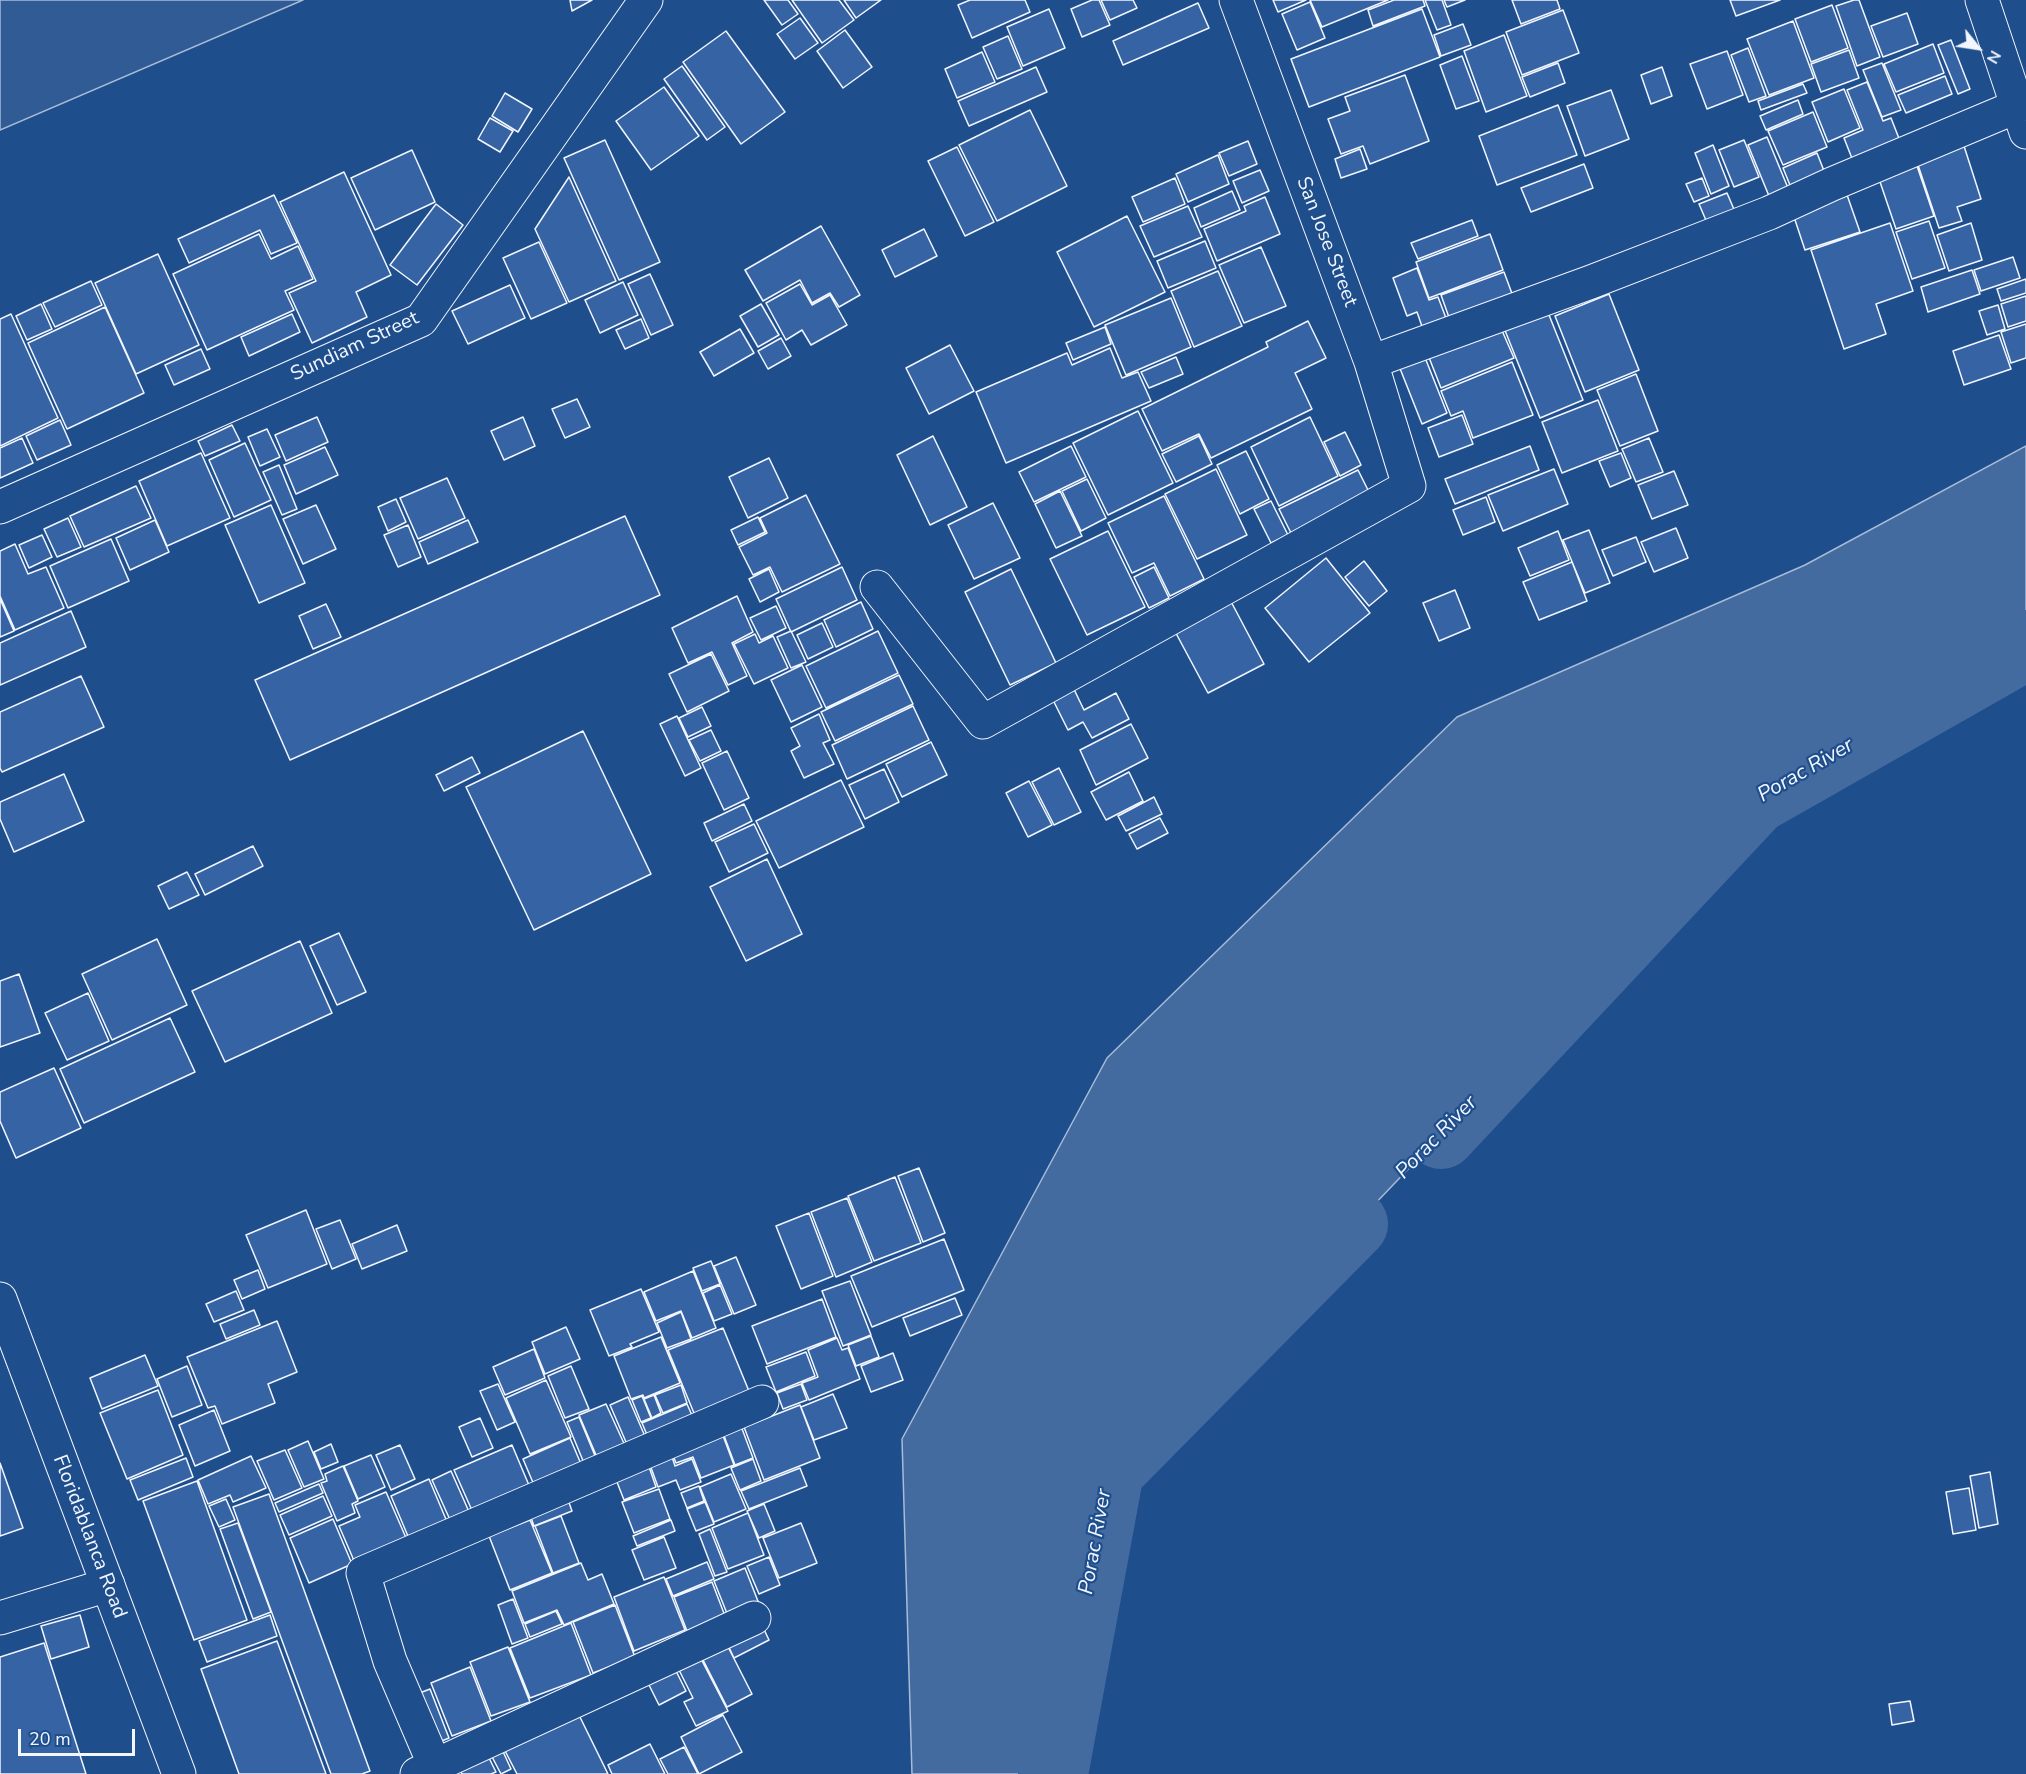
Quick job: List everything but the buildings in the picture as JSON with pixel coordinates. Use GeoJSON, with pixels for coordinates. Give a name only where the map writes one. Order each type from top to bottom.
{"type":"FeatureCollection","features":[{"type":"Feature","properties":{"kind":"street","name":"Sundiam Street"},"geometry":{"type":"LineString","coordinates":[[0,507],[421,320],[646,0]]}},
{"type":"Feature","properties":{"kind":"street","name":"San Jose Street"},"geometry":{"type":"LineString","coordinates":[[877,587],[983,722],[1409,486],[1371,362],[1236,0]]}},
{"type":"Feature","properties":{"kind":"street"},"geometry":{"type":"LineString","coordinates":[[1371,362],[1591,282],[1769,213],[1832,184],[2022,119],[1982,0]]}},
{"type":"Feature","properties":{"kind":"street","name":"Floridablanca Road"},"geometry":{"type":"LineString","coordinates":[[0,1299],[179,1774]]}},
{"type":"Feature","properties":{"kind":"street"},"geometry":{"type":"LineString","coordinates":[[754,1618],[426,1770],[363,1573],[762,1402]]}},
{"type":"Feature","properties":{"kind":"street"},"geometry":{"type":"LineString","coordinates":[[0,1618],[108,1585]]}},
{"type":"Feature","properties":{"kind":"shaded area"},"geometry":{"type":"Polygon","coordinates":[[[0,0],[303,0],[0,130],[0,0]]]}},
{"type":"Feature","properties":{"kind":"water"},"geometry":{"type":"Polygon","coordinates":[[[2026,446],[2026,630],[1965,657],[1674,854],[1499,1074],[1350,1230],[1147,1426],[1075,1583],[1067,1774],[912,1774],[902,1439],[1107,1058],[1457,717],[1805,565],[2026,446]]]}},
{"type":"Feature","properties":{"kind":"waterway","name":"Porac River"},"geometry":{"type":"LineString","coordinates":[[1441,1134],[1755,799],[2026,645]]}},
{"type":"Feature","properties":{"kind":"waterway","name":"Porac River"},"geometry":{"type":"LineString","coordinates":[[1053,1774],[1109,1471],[1353,1224]]}}]}
